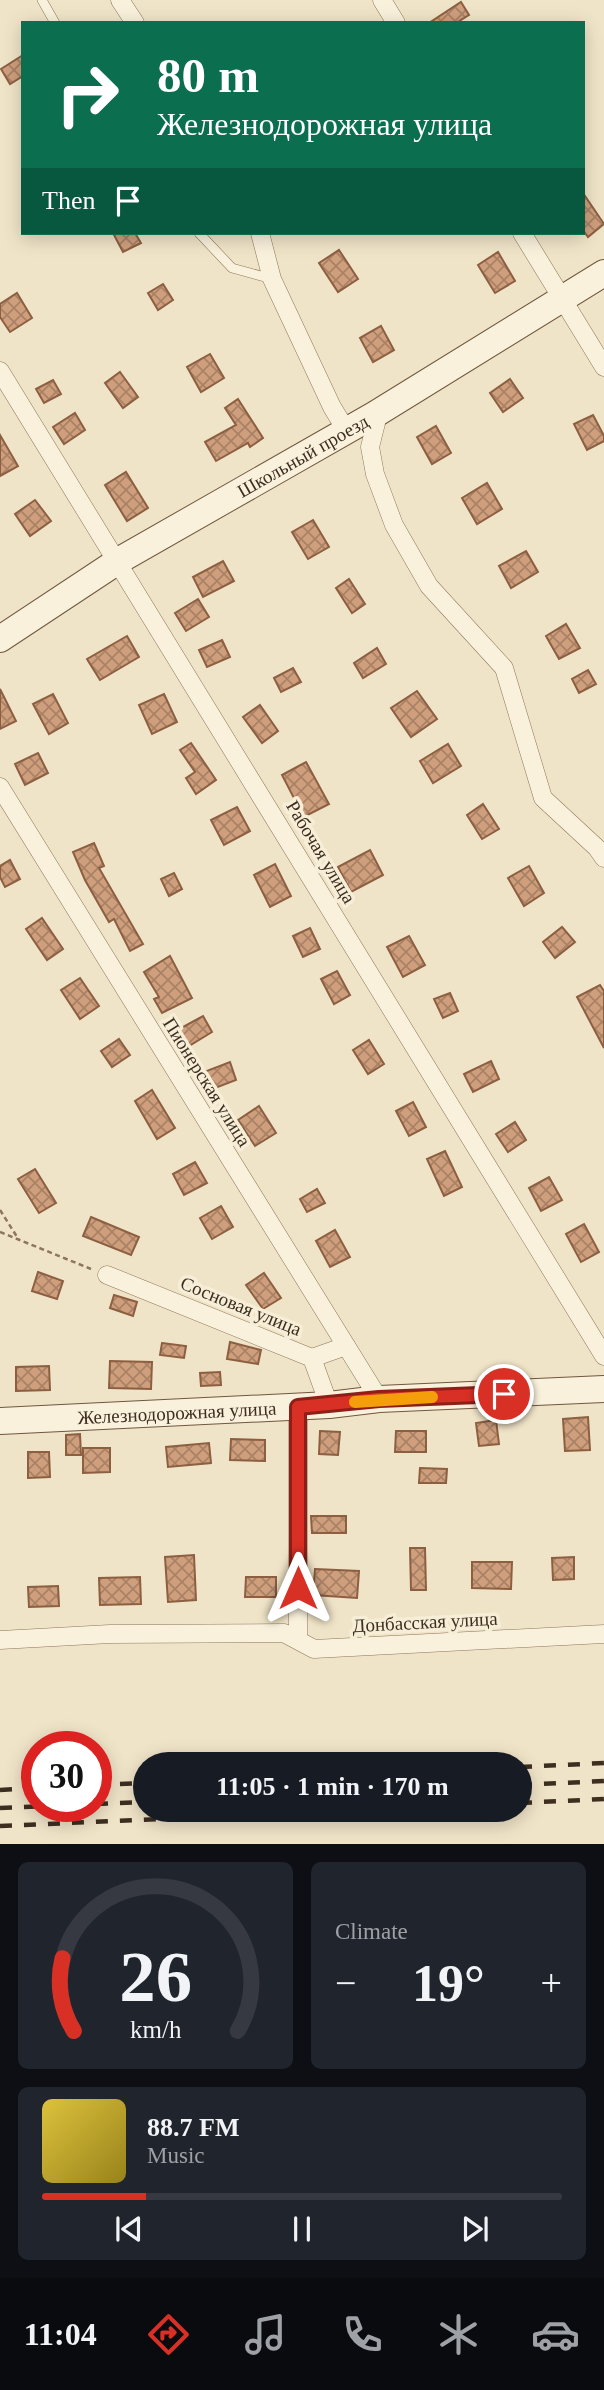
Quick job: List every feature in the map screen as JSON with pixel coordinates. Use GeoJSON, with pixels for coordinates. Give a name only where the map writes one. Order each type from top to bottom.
{"type":"FeatureCollection","features":[{"type":"Feature","properties":{"kind":"street"},"geometry":{"type":"LineString","coordinates":[[120,0],[134,21]]}},
{"type":"Feature","properties":{"kind":"street"},"geometry":{"type":"LineString","coordinates":[[382,0],[395,21]]}},
{"type":"Feature","properties":{"kind":"street"},"geometry":{"type":"LineString","coordinates":[[261,235],[272,279],[332,407],[346,430]]}},
{"type":"Feature","properties":{"kind":"street"},"geometry":{"type":"LineString","coordinates":[[523,235],[604,367]]}},
{"type":"Feature","properties":{"kind":"street","name":"Школьный проезд"},"geometry":{"type":"LineString","coordinates":[[0,639],[118,561],[374,415],[604,273]]}},
{"type":"Feature","properties":{"kind":"street","name":"Рабочая улица"},"geometry":{"type":"LineString","coordinates":[[0,371],[604,1356]]}},
{"type":"Feature","properties":{"kind":"street"},"geometry":{"type":"LineString","coordinates":[[374,415],[376,423],[370,447],[375,474],[394,525],[429,586],[504,668],[543,798],[597,848],[604,858]]}},
{"type":"Feature","properties":{"kind":"street","name":"Пионерская улица"},"geometry":{"type":"LineString","coordinates":[[0,787],[379,1399]]}},
{"type":"Feature","properties":{"kind":"street","name":"Сосновая улица"},"geometry":{"type":"LineString","coordinates":[[107,1276],[312,1357],[329,1405]]}},
{"type":"Feature","properties":{"kind":"street"},"geometry":{"type":"LineString","coordinates":[[312,1357],[346,1346]]}},
{"type":"Feature","properties":{"kind":"street","name":"Железнодорожная улица"},"geometry":{"type":"LineString","coordinates":[[0,1421],[298,1407],[379,1399],[604,1390]]}},
{"type":"Feature","properties":{"kind":"street"},"geometry":{"type":"LineString","coordinates":[[298,1407],[298,1640]]}},
{"type":"Feature","properties":{"kind":"street","name":"Донбасская улица"},"geometry":{"type":"LineString","coordinates":[[0,1640],[110,1634],[284,1633],[314,1649],[604,1634]]}},
{"type":"Feature","properties":{"kind":"lane"},"geometry":{"type":"LineString","coordinates":[[42,0],[54,21]]}},
{"type":"Feature","properties":{"kind":"lane"},"geometry":{"type":"LineString","coordinates":[[201,235],[232,268],[272,279]]}},
{"type":"Feature","properties":{"kind":"path"},"geometry":{"type":"LineString","coordinates":[[0,1210],[19,1240]]}},
{"type":"Feature","properties":{"kind":"path"},"geometry":{"type":"LineString","coordinates":[[0,1232],[107,1276]]}},
{"type":"Feature","properties":{"kind":"building"},"geometry":{"type":"Polygon","coordinates":[[[461,2],[469,15],[459,21],[432,21],[461,2]]]}},
{"type":"Feature","properties":{"kind":"building"},"geometry":{"type":"Polygon","coordinates":[[[21,56],[21,77],[10,84],[1,69],[21,56]]]}},
{"type":"Feature","properties":{"kind":"building"},"geometry":{"type":"Polygon","coordinates":[[[585,196],[604,224],[588,237],[585,233],[585,196]]]}},
{"type":"Feature","properties":{"kind":"building"},"geometry":{"type":"Polygon","coordinates":[[[114,235],[136,235],[141,243],[123,252],[114,235]]]}},
{"type":"Feature","properties":{"kind":"building"},"geometry":{"type":"Polygon","coordinates":[[[339,250],[358,279],[338,292],[319,263],[339,250]]]}},
{"type":"Feature","properties":{"kind":"building"},"geometry":{"type":"Polygon","coordinates":[[[498,252],[515,281],[495,293],[478,265],[498,252]]]}},
{"type":"Feature","properties":{"kind":"building"},"geometry":{"type":"Polygon","coordinates":[[[163,284],[173,300],[158,310],[148,293],[163,284]]]}},
{"type":"Feature","properties":{"kind":"building"},"geometry":{"type":"Polygon","coordinates":[[[17,293],[32,318],[10,332],[0,317],[0,304],[17,293]]]}},
{"type":"Feature","properties":{"kind":"building"},"geometry":{"type":"Polygon","coordinates":[[[381,326],[394,350],[373,362],[360,338],[381,326]]]}},
{"type":"Feature","properties":{"kind":"building"},"geometry":{"type":"Polygon","coordinates":[[[210,354],[224,378],[201,392],[187,367],[210,354]]]}},
{"type":"Feature","properties":{"kind":"building"},"geometry":{"type":"Polygon","coordinates":[[[120,372],[138,397],[123,408],[105,383],[120,372]]]}},
{"type":"Feature","properties":{"kind":"building"},"geometry":{"type":"Polygon","coordinates":[[[510,379],[523,398],[503,412],[490,393],[510,379]]]}},
{"type":"Feature","properties":{"kind":"building"},"geometry":{"type":"Polygon","coordinates":[[[53,380],[61,394],[44,403],[36,389],[53,380]]]}},
{"type":"Feature","properties":{"kind":"building"},"geometry":{"type":"Polygon","coordinates":[[[238,399],[263,438],[250,447],[248,443],[216,461],[205,442],[236,425],[225,408],[238,399]]]}},
{"type":"Feature","properties":{"kind":"building"},"geometry":{"type":"Polygon","coordinates":[[[75,413],[85,430],[64,444],[53,427],[75,413]]]}},
{"type":"Feature","properties":{"kind":"building"},"geometry":{"type":"Polygon","coordinates":[[[593,415],[604,441],[587,450],[574,424],[593,415]]]}},
{"type":"Feature","properties":{"kind":"building"},"geometry":{"type":"Polygon","coordinates":[[[436,426],[451,453],[432,464],[417,437],[436,426]]]}},
{"type":"Feature","properties":{"kind":"building"},"geometry":{"type":"Polygon","coordinates":[[[0,435],[18,466],[0,476],[0,435]]]}},
{"type":"Feature","properties":{"kind":"building"},"geometry":{"type":"Polygon","coordinates":[[[126,472],[148,508],[127,521],[105,485],[126,472]]]}},
{"type":"Feature","properties":{"kind":"building"},"geometry":{"type":"Polygon","coordinates":[[[487,483],[502,509],[477,524],[462,498],[487,483]]]}},
{"type":"Feature","properties":{"kind":"building"},"geometry":{"type":"Polygon","coordinates":[[[35,500],[51,521],[30,536],[15,514],[35,500]]]}},
{"type":"Feature","properties":{"kind":"building"},"geometry":{"type":"Polygon","coordinates":[[[313,520],[329,547],[308,559],[292,532],[313,520]]]}},
{"type":"Feature","properties":{"kind":"building"},"geometry":{"type":"Polygon","coordinates":[[[526,551],[538,572],[511,588],[499,566],[526,551]]]}},
{"type":"Feature","properties":{"kind":"building"},"geometry":{"type":"Polygon","coordinates":[[[223,561],[234,581],[203,597],[193,577],[223,561]]]}},
{"type":"Feature","properties":{"kind":"building"},"geometry":{"type":"Polygon","coordinates":[[[349,579],[365,604],[352,613],[336,588],[349,579]]]}},
{"type":"Feature","properties":{"kind":"building"},"geometry":{"type":"Polygon","coordinates":[[[198,599],[209,617],[186,631],[175,613],[198,599]]]}},
{"type":"Feature","properties":{"kind":"building"},"geometry":{"type":"Polygon","coordinates":[[[566,624],[580,648],[559,659],[546,636],[566,624]]]}},
{"type":"Feature","properties":{"kind":"building"},"geometry":{"type":"Polygon","coordinates":[[[127,636],[139,657],[100,680],[87,659],[127,636]]]}},
{"type":"Feature","properties":{"kind":"building"},"geometry":{"type":"Polygon","coordinates":[[[222,640],[230,657],[207,667],[199,650],[222,640]]]}},
{"type":"Feature","properties":{"kind":"building"},"geometry":{"type":"Polygon","coordinates":[[[377,648],[386,664],[363,678],[354,663],[377,648]]]}},
{"type":"Feature","properties":{"kind":"building"},"geometry":{"type":"Polygon","coordinates":[[[293,668],[301,682],[281,692],[274,678],[293,668]]]}},
{"type":"Feature","properties":{"kind":"building"},"geometry":{"type":"Polygon","coordinates":[[[588,670],[596,684],[579,693],[572,679],[588,670]]]}},
{"type":"Feature","properties":{"kind":"building"},"geometry":{"type":"Polygon","coordinates":[[[0,689],[16,721],[0,729],[0,689]]]}},
{"type":"Feature","properties":{"kind":"building"},"geometry":{"type":"Polygon","coordinates":[[[417,691],[437,719],[411,737],[391,708],[417,691]]]}},
{"type":"Feature","properties":{"kind":"building"},"geometry":{"type":"Polygon","coordinates":[[[53,694],[68,723],[49,734],[33,704],[53,694]]]}},
{"type":"Feature","properties":{"kind":"building"},"geometry":{"type":"Polygon","coordinates":[[[164,694],[177,722],[152,734],[139,705],[164,694]]]}},
{"type":"Feature","properties":{"kind":"building"},"geometry":{"type":"Polygon","coordinates":[[[260,705],[278,731],[262,743],[243,717],[260,705]]]}},
{"type":"Feature","properties":{"kind":"building"},"geometry":{"type":"Polygon","coordinates":[[[191,743],[216,780],[196,794],[186,778],[195,772],[180,750],[191,743]]]}},
{"type":"Feature","properties":{"kind":"building"},"geometry":{"type":"Polygon","coordinates":[[[448,744],[461,766],[433,783],[420,761],[448,744]]]}},
{"type":"Feature","properties":{"kind":"building"},"geometry":{"type":"Polygon","coordinates":[[[38,753],[48,773],[25,785],[15,764],[38,753]]]}},
{"type":"Feature","properties":{"kind":"building"},"geometry":{"type":"Polygon","coordinates":[[[306,762],[329,804],[296,821],[288,804],[295,800],[282,775],[306,762]]]}},
{"type":"Feature","properties":{"kind":"building"},"geometry":{"type":"Polygon","coordinates":[[[483,804],[499,829],[482,839],[467,815],[483,804]]]}},
{"type":"Feature","properties":{"kind":"building"},"geometry":{"type":"Polygon","coordinates":[[[237,807],[250,831],[224,845],[211,820],[237,807]]]}},
{"type":"Feature","properties":{"kind":"building"},"geometry":{"type":"Polygon","coordinates":[[[94,843],[104,866],[99,868],[143,944],[130,951],[114,919],[109,922],[85,880],[73,852],[94,843]]]}},
{"type":"Feature","properties":{"kind":"building"},"geometry":{"type":"Polygon","coordinates":[[[370,850],[383,875],[351,892],[338,867],[370,850]]]}},
{"type":"Feature","properties":{"kind":"building"},"geometry":{"type":"Polygon","coordinates":[[[10,860],[20,879],[5,887],[0,877],[0,866],[10,860]]]}},
{"type":"Feature","properties":{"kind":"building"},"geometry":{"type":"Polygon","coordinates":[[[275,864],[291,896],[270,907],[254,875],[275,864]]]}},
{"type":"Feature","properties":{"kind":"building"},"geometry":{"type":"Polygon","coordinates":[[[529,866],[544,893],[524,906],[508,878],[529,866]]]}},
{"type":"Feature","properties":{"kind":"building"},"geometry":{"type":"Polygon","coordinates":[[[174,873],[182,889],[169,896],[161,879],[174,873]]]}},
{"type":"Feature","properties":{"kind":"building"},"geometry":{"type":"Polygon","coordinates":[[[42,918],[63,949],[47,960],[26,929],[42,918]]]}},
{"type":"Feature","properties":{"kind":"building"},"geometry":{"type":"Polygon","coordinates":[[[562,927],[575,942],[555,958],[543,942],[562,927]]]}},
{"type":"Feature","properties":{"kind":"building"},"geometry":{"type":"Polygon","coordinates":[[[310,928],[320,949],[303,957],[293,936],[310,928]]]}},
{"type":"Feature","properties":{"kind":"building"},"geometry":{"type":"Polygon","coordinates":[[[409,936],[425,965],[403,977],[387,947],[409,936]]]}},
{"type":"Feature","properties":{"kind":"building"},"geometry":{"type":"Polygon","coordinates":[[[170,956],[192,998],[162,1013],[154,999],[159,997],[144,972],[170,956]]]}},
{"type":"Feature","properties":{"kind":"building"},"geometry":{"type":"Polygon","coordinates":[[[337,971],[350,995],[334,1004],[321,979],[337,971]]]}},
{"type":"Feature","properties":{"kind":"building"},"geometry":{"type":"Polygon","coordinates":[[[80,978],[99,1006],[80,1019],[61,990],[80,978]]]}},
{"type":"Feature","properties":{"kind":"building"},"geometry":{"type":"Polygon","coordinates":[[[600,985],[604,991],[604,1048],[577,997],[600,985]]]}},
{"type":"Feature","properties":{"kind":"building"},"geometry":{"type":"Polygon","coordinates":[[[450,993],[458,1011],[443,1018],[434,999],[450,993]]]}},
{"type":"Feature","properties":{"kind":"building"},"geometry":{"type":"Polygon","coordinates":[[[203,1016],[212,1032],[184,1049],[174,1032],[203,1016]]]}},
{"type":"Feature","properties":{"kind":"building"},"geometry":{"type":"Polygon","coordinates":[[[119,1039],[130,1055],[112,1067],[101,1051],[119,1039]]]}},
{"type":"Feature","properties":{"kind":"building"},"geometry":{"type":"Polygon","coordinates":[[[369,1040],[384,1064],[368,1074],[353,1050],[369,1040]]]}},
{"type":"Feature","properties":{"kind":"building"},"geometry":{"type":"Polygon","coordinates":[[[491,1061],[499,1079],[473,1092],[464,1074],[491,1061]]]}},
{"type":"Feature","properties":{"kind":"building"},"geometry":{"type":"Polygon","coordinates":[[[230,1062],[236,1080],[210,1090],[204,1072],[230,1062]]]}},
{"type":"Feature","properties":{"kind":"building"},"geometry":{"type":"Polygon","coordinates":[[[152,1090],[175,1128],[157,1139],[135,1101],[152,1090]]]}},
{"type":"Feature","properties":{"kind":"building"},"geometry":{"type":"Polygon","coordinates":[[[413,1102],[426,1127],[409,1136],[396,1111],[413,1102]]]}},
{"type":"Feature","properties":{"kind":"building"},"geometry":{"type":"Polygon","coordinates":[[[259,1106],[276,1133],[255,1146],[238,1120],[259,1106]]]}},
{"type":"Feature","properties":{"kind":"building"},"geometry":{"type":"Polygon","coordinates":[[[515,1122],[526,1140],[508,1152],[496,1134],[515,1122]]]}},
{"type":"Feature","properties":{"kind":"building"},"geometry":{"type":"Polygon","coordinates":[[[445,1151],[462,1187],[444,1196],[427,1159],[445,1151]]]}},
{"type":"Feature","properties":{"kind":"building"},"geometry":{"type":"Polygon","coordinates":[[[195,1162],[207,1183],[184,1195],[173,1174],[195,1162]]]}},
{"type":"Feature","properties":{"kind":"building"},"geometry":{"type":"Polygon","coordinates":[[[35,1169],[56,1203],[39,1213],[18,1179],[35,1169]]]}},
{"type":"Feature","properties":{"kind":"building"},"geometry":{"type":"Polygon","coordinates":[[[549,1177],[562,1200],[541,1211],[529,1188],[549,1177]]]}},
{"type":"Feature","properties":{"kind":"building"},"geometry":{"type":"Polygon","coordinates":[[[317,1189],[325,1203],[307,1212],[300,1199],[317,1189]]]}},
{"type":"Feature","properties":{"kind":"building"},"geometry":{"type":"Polygon","coordinates":[[[221,1206],[233,1227],[212,1239],[200,1218],[221,1206]]]}},
{"type":"Feature","properties":{"kind":"building"},"geometry":{"type":"Polygon","coordinates":[[[91,1217],[139,1237],[131,1255],[83,1236],[91,1217]]]}},
{"type":"Feature","properties":{"kind":"building"},"geometry":{"type":"Polygon","coordinates":[[[584,1224],[599,1252],[581,1262],[566,1234],[584,1224]]]}},
{"type":"Feature","properties":{"kind":"building"},"geometry":{"type":"Polygon","coordinates":[[[335,1230],[350,1257],[330,1267],[316,1241],[335,1230]]]}},
{"type":"Feature","properties":{"kind":"building"},"geometry":{"type":"Polygon","coordinates":[[[38,1272],[63,1281],[57,1299],[32,1291],[38,1272]]]}},
{"type":"Feature","properties":{"kind":"building"},"geometry":{"type":"Polygon","coordinates":[[[264,1273],[281,1298],[263,1309],[246,1285],[264,1273]]]}},
{"type":"Feature","properties":{"kind":"building"},"geometry":{"type":"Polygon","coordinates":[[[114,1295],[137,1302],[133,1316],[110,1308],[114,1295]]]}},
{"type":"Feature","properties":{"kind":"building"},"geometry":{"type":"Polygon","coordinates":[[[230,1342],[261,1350],[258,1364],[227,1359],[230,1342]]]}},
{"type":"Feature","properties":{"kind":"building"},"geometry":{"type":"Polygon","coordinates":[[[162,1343],[186,1346],[184,1358],[160,1355],[162,1343]]]}},
{"type":"Feature","properties":{"kind":"building"},"geometry":{"type":"Polygon","coordinates":[[[110,1361],[152,1362],[151,1389],[109,1388],[110,1361]]]}},
{"type":"Feature","properties":{"kind":"building"},"geometry":{"type":"Polygon","coordinates":[[[49,1366],[50,1390],[16,1391],[16,1367],[49,1366]]]}},
{"type":"Feature","properties":{"kind":"building"},"geometry":{"type":"Polygon","coordinates":[[[220,1372],[221,1385],[201,1386],[200,1373],[220,1372]]]}},
{"type":"Feature","properties":{"kind":"building"},"geometry":{"type":"Polygon","coordinates":[[[588,1417],[590,1450],[565,1451],[563,1419],[588,1417]]]}},
{"type":"Feature","properties":{"kind":"building"},"geometry":{"type":"Polygon","coordinates":[[[496,1420],[499,1444],[479,1446],[476,1423],[496,1420]]]}},
{"type":"Feature","properties":{"kind":"building"},"geometry":{"type":"Polygon","coordinates":[[[320,1431],[340,1432],[338,1455],[319,1454],[320,1431]]]}},
{"type":"Feature","properties":{"kind":"building"},"geometry":{"type":"Polygon","coordinates":[[[396,1431],[426,1431],[426,1452],[395,1452],[396,1431]]]}},
{"type":"Feature","properties":{"kind":"building"},"geometry":{"type":"Polygon","coordinates":[[[80,1434],[81,1455],[66,1455],[66,1435],[80,1434]]]}},
{"type":"Feature","properties":{"kind":"building"},"geometry":{"type":"Polygon","coordinates":[[[231,1439],[265,1440],[265,1461],[230,1460],[231,1439]]]}},
{"type":"Feature","properties":{"kind":"building"},"geometry":{"type":"Polygon","coordinates":[[[209,1443],[211,1463],[168,1467],[166,1447],[209,1443]]]}},
{"type":"Feature","properties":{"kind":"building"},"geometry":{"type":"Polygon","coordinates":[[[83,1448],[110,1448],[110,1472],[83,1473],[83,1448]]]}},
{"type":"Feature","properties":{"kind":"building"},"geometry":{"type":"Polygon","coordinates":[[[28,1452],[49,1452],[50,1477],[28,1478],[28,1452]]]}},
{"type":"Feature","properties":{"kind":"building"},"geometry":{"type":"Polygon","coordinates":[[[420,1468],[447,1469],[446,1483],[419,1483],[420,1468]]]}},
{"type":"Feature","properties":{"kind":"building"},"geometry":{"type":"Polygon","coordinates":[[[311,1516],[346,1516],[346,1533],[312,1533],[311,1516]]]}},
{"type":"Feature","properties":{"kind":"building"},"geometry":{"type":"Polygon","coordinates":[[[410,1548],[425,1548],[426,1590],[411,1590],[410,1548]]]}},
{"type":"Feature","properties":{"kind":"building"},"geometry":{"type":"Polygon","coordinates":[[[194,1555],[196,1600],[168,1602],[165,1557],[194,1555]]]}},
{"type":"Feature","properties":{"kind":"building"},"geometry":{"type":"Polygon","coordinates":[[[574,1557],[574,1579],[553,1580],[552,1558],[574,1557]]]}},
{"type":"Feature","properties":{"kind":"building"},"geometry":{"type":"Polygon","coordinates":[[[472,1562],[512,1562],[511,1589],[472,1588],[472,1562]]]}},
{"type":"Feature","properties":{"kind":"building"},"geometry":{"type":"Polygon","coordinates":[[[315,1569],[359,1571],[357,1598],[313,1595],[315,1569]]]}},
{"type":"Feature","properties":{"kind":"building"},"geometry":{"type":"Polygon","coordinates":[[[140,1577],[141,1604],[100,1605],[99,1578],[140,1577]]]}},
{"type":"Feature","properties":{"kind":"building"},"geometry":{"type":"Polygon","coordinates":[[[246,1577],[276,1577],[276,1597],[245,1597],[246,1577]]]}},
{"type":"Feature","properties":{"kind":"building"},"geometry":{"type":"Polygon","coordinates":[[[58,1586],[59,1606],[29,1607],[28,1587],[58,1586]]]}},
{"type":"Feature","properties":{"kind":"railway"},"geometry":{"type":"LineString","coordinates":[[532,1766],[604,1763]]}},
{"type":"Feature","properties":{"kind":"railway"},"geometry":{"type":"LineString","coordinates":[[532,1784],[604,1781]]}},
{"type":"Feature","properties":{"kind":"railway"},"geometry":{"type":"LineString","coordinates":[[112,1784],[133,1783]]}},
{"type":"Feature","properties":{"kind":"railway"},"geometry":{"type":"LineString","coordinates":[[0,1790],[21,1789]]}},
{"type":"Feature","properties":{"kind":"railway"},"geometry":{"type":"LineString","coordinates":[[532,1802],[604,1799]]}},
{"type":"Feature","properties":{"kind":"railway"},"geometry":{"type":"LineString","coordinates":[[112,1803],[133,1802]]}},
{"type":"Feature","properties":{"kind":"railway"},"geometry":{"type":"LineString","coordinates":[[0,1808],[21,1807]]}},
{"type":"Feature","properties":{"kind":"railway"},"geometry":{"type":"LineString","coordinates":[[0,1826],[133,1820]]}},
{"type":"Feature","properties":{"kind":"slow traffic"},"geometry":{"type":"LineString","coordinates":[[355,1402],[432,1397]]}},
{"type":"Feature","properties":{"kind":"route"},"geometry":{"type":"LineString","coordinates":[[298,1588],[298,1407],[379,1399],[504,1394]]}}]}
